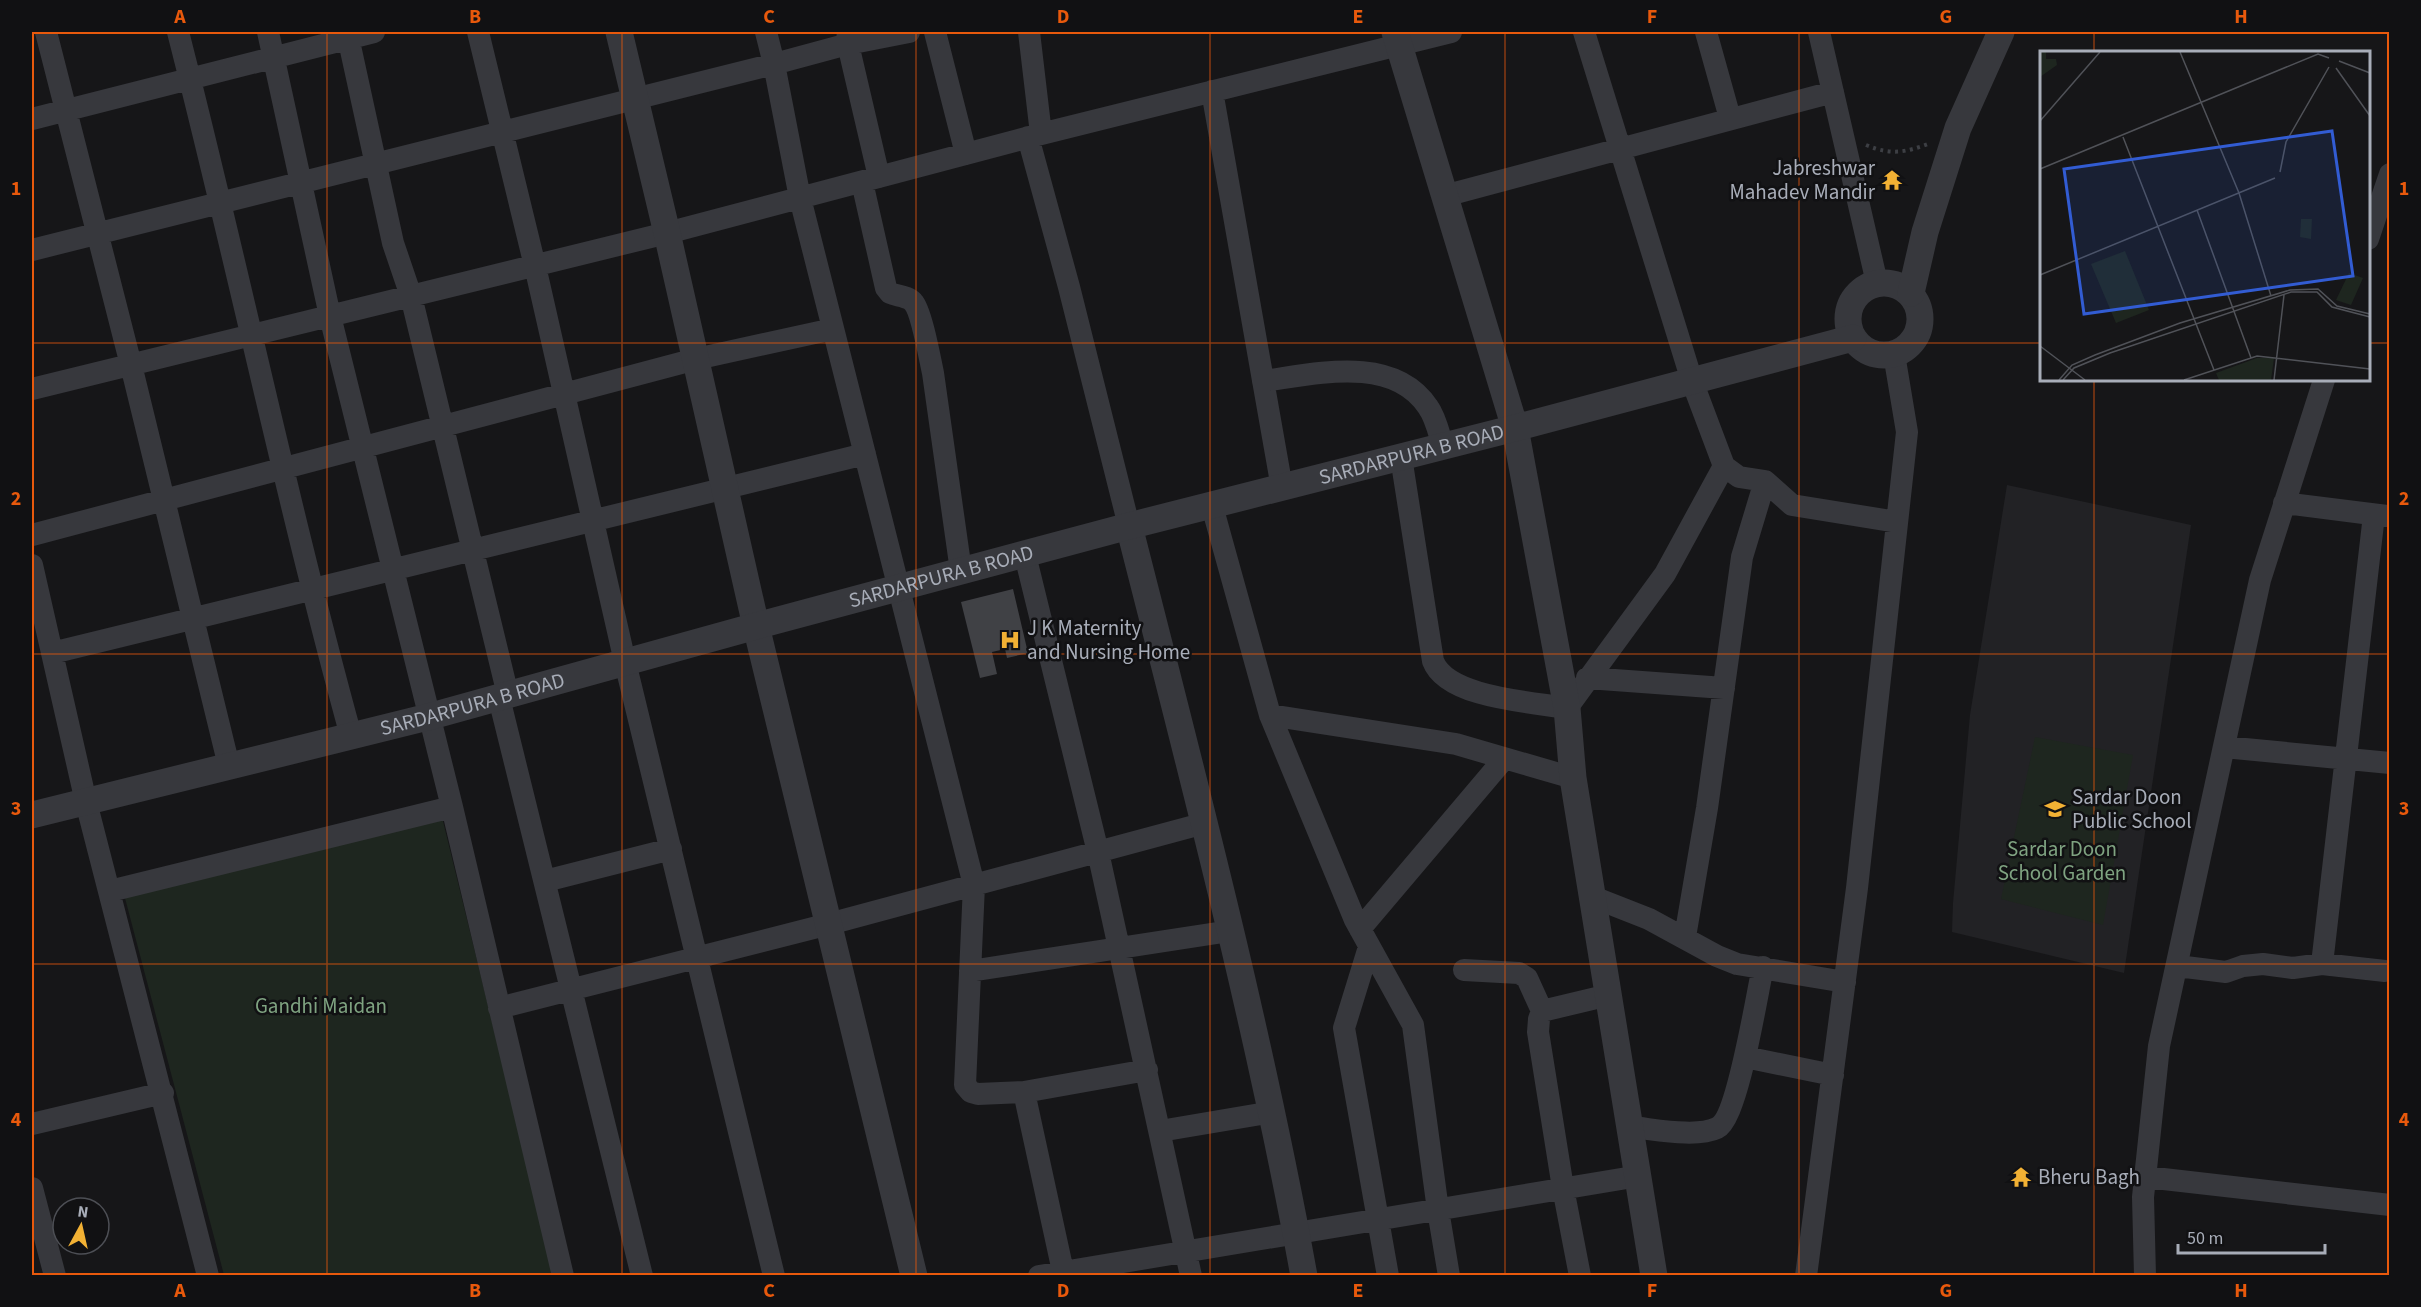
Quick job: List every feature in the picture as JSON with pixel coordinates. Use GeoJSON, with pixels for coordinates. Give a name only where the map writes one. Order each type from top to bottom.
{"type":"FeatureCollection","features":[{"type":"Feature","properties":{"kind":"street"},"geometry":{"type":"LineString","coordinates":[[46,32],[131,365],[229,766]]}},
{"type":"Feature","properties":{"kind":"street"},"geometry":{"type":"LineString","coordinates":[[178,32],[253,335],[311,591],[351,736]]}},
{"type":"Feature","properties":{"kind":"street"},"geometry":{"type":"LineString","coordinates":[[268,32],[330,316],[452,807],[563,1275]]}},
{"type":"Feature","properties":{"kind":"street"},"geometry":{"type":"LineString","coordinates":[[32,119],[190,80],[348,35],[374,32]]}},
{"type":"Feature","properties":{"kind":"street"},"geometry":{"type":"LineString","coordinates":[[478,32],[535,266],[625,662],[774,1275]]}},
{"type":"Feature","properties":{"kind":"street"},"geometry":{"type":"LineString","coordinates":[[619,32],[756,626],[914,1275]]}},
{"type":"Feature","properties":{"kind":"street"},"geometry":{"type":"LineString","coordinates":[[766,32],[800,198],[974,885],[965,1085],[971,1092],[978,1094],[1024,1092],[1147,1070]]}},
{"type":"Feature","properties":{"kind":"street"},"geometry":{"type":"LineString","coordinates":[[32,250],[774,64],[848,38],[909,32]]}},
{"type":"Feature","properties":{"kind":"street"},"geometry":{"type":"LineString","coordinates":[[935,32],[966,154]]}},
{"type":"Feature","properties":{"kind":"street"},"geometry":{"type":"LineString","coordinates":[[1029,32],[1035,136],[1069,287],[1205,823],[1272,1112],[1304,1275]]}},
{"type":"Feature","properties":{"kind":"street"},"geometry":{"type":"LineString","coordinates":[[32,389],[667,233],[1212,92],[1396,38],[1451,32]]}},
{"type":"Feature","properties":{"kind":"street"},"geometry":{"type":"LineString","coordinates":[[1584,32],[1692,381],[1724,466],[1738,477],[1765,481],[1792,505],[1897,522]]}},
{"type":"Feature","properties":{"kind":"street"},"geometry":{"type":"LineString","coordinates":[[1706,32],[1730,118]]}},
{"type":"Feature","properties":{"kind":"street"},"geometry":{"type":"LineString","coordinates":[[1819,32],[1877,283]]}},
{"type":"Feature","properties":{"kind":"street"},"geometry":{"type":"LineString","coordinates":[[1911,293],[1925,231],[1954,138],[2001,32]]}},
{"type":"Feature","properties":{"kind":"street"},"geometry":{"type":"LineString","coordinates":[[348,35],[393,243],[411,296],[545,881],[642,1275]]}},
{"type":"Feature","properties":{"kind":"street"},"geometry":{"type":"LineString","coordinates":[[848,38],[886,288],[890,294],[914,302],[927,346],[933,373],[961,571]]}},
{"type":"Feature","properties":{"kind":"street"},"geometry":{"type":"LineString","coordinates":[[1396,38],[1515,428],[1567,708],[1573,778],[1654,1275]]}},
{"type":"Feature","properties":{"kind":"street"},"geometry":{"type":"LineString","coordinates":[[1212,92],[1282,488]]}},
{"type":"Feature","properties":{"kind":"street"},"geometry":{"type":"LineString","coordinates":[[1444,196],[1620,147],[1833,92]]}},
{"type":"Feature","properties":{"kind":"street"},"geometry":{"type":"LineString","coordinates":[[2370,233],[2390,174]]}},
{"type":"Feature","properties":{"kind":"street"},"geometry":{"type":"LineString","coordinates":[[1888,282],[1901,286],[1911,293],[1918,304],[1921,316],[1920,329],[1915,340],[1905,349],[1894,354],[1871,353],[1853,338],[1849,327],[1850,304],[1866,287],[1877,283],[1888,282]]}},
{"type":"Feature","properties":{"kind":"street"},"geometry":{"type":"LineString","coordinates":[[32,535],[696,359],[833,329]]}},
{"type":"Feature","properties":{"kind":"street","name":"SARDARPURA B ROAD"},"geometry":{"type":"LineString","coordinates":[[32,815],[428,717],[1129,525],[1212,506],[1515,428],[1853,338]]}},
{"type":"Feature","properties":{"kind":"street"},"geometry":{"type":"LineString","coordinates":[[1806,1275],[1857,888],[1907,432],[1894,354]]}},
{"type":"Feature","properties":{"kind":"street"},"geometry":{"type":"LineString","coordinates":[[1263,381],[1333,371],[1354,371],[1389,379],[1400,383],[1418,395],[1430,408],[1443,446]]}},
{"type":"Feature","properties":{"kind":"street"},"geometry":{"type":"LineString","coordinates":[[2145,1275],[2143,1197],[2159,1046],[2260,580],[2324,381]]}},
{"type":"Feature","properties":{"kind":"street"},"geometry":{"type":"LineString","coordinates":[[52,653],[864,454]]}},
{"type":"Feature","properties":{"kind":"street"},"geometry":{"type":"LineString","coordinates":[[1401,457],[1436,670],[1457,686],[1479,693],[1567,708]]}},
{"type":"Feature","properties":{"kind":"street"},"geometry":{"type":"LineString","coordinates":[[1567,708],[1665,574],[1724,466]]}},
{"type":"Feature","properties":{"kind":"street"},"geometry":{"type":"LineString","coordinates":[[1685,938],[1707,808],[1742,557],[1765,481]]}},
{"type":"Feature","properties":{"kind":"street"},"geometry":{"type":"LineString","coordinates":[[2284,503],[2382,516],[2345,759],[2322,964]]}},
{"type":"Feature","properties":{"kind":"street"},"geometry":{"type":"LineString","coordinates":[[1212,506],[1270,715],[1364,938],[1413,1025],[1449,1275]]}},
{"type":"Feature","properties":{"kind":"street"},"geometry":{"type":"LineString","coordinates":[[1025,555],[1098,852],[1191,1275]]}},
{"type":"Feature","properties":{"kind":"street"},"geometry":{"type":"LineString","coordinates":[[32,565],[86,802],[163,1093],[208,1275]]}},
{"type":"Feature","properties":{"kind":"street"},"geometry":{"type":"LineString","coordinates":[[1587,678],[1724,688]]}},
{"type":"Feature","properties":{"kind":"street"},"geometry":{"type":"LineString","coordinates":[[1270,715],[1456,744],[1573,778]]}},
{"type":"Feature","properties":{"kind":"street"},"geometry":{"type":"LineString","coordinates":[[2224,747],[2390,763]]}},
{"type":"Feature","properties":{"kind":"street"},"geometry":{"type":"LineString","coordinates":[[1388,1275],[1344,1028],[1364,938],[1504,759]]}},
{"type":"Feature","properties":{"kind":"street"},"geometry":{"type":"LineString","coordinates":[[110,891],[452,807]]}},
{"type":"Feature","properties":{"kind":"street"},"geometry":{"type":"LineString","coordinates":[[499,1008],[828,924],[1205,823]]}},
{"type":"Feature","properties":{"kind":"street"},"geometry":{"type":"LineString","coordinates":[[545,881],[670,849]]}},
{"type":"Feature","properties":{"kind":"street"},"geometry":{"type":"LineString","coordinates":[[1593,897],[1649,919],[1725,960],[1845,982]]}},
{"type":"Feature","properties":{"kind":"street"},"geometry":{"type":"LineString","coordinates":[[970,971],[1120,950],[1230,931]]}},
{"type":"Feature","properties":{"kind":"street"},"geometry":{"type":"LineString","coordinates":[[2176,966],[2226,972],[2242,966],[2263,964],[2293,968],[2322,964],[2385,971]]}},
{"type":"Feature","properties":{"kind":"street"},"geometry":{"type":"LineString","coordinates":[[1631,1127],[1692,1132],[1718,1128],[1725,1122],[1744,1057],[1763,967]]}},
{"type":"Feature","properties":{"kind":"street"},"geometry":{"type":"LineString","coordinates":[[1464,970],[1519,973],[1527,978],[1542,1011],[1538,1032],[1563,1188],[1580,1275]]}},
{"type":"Feature","properties":{"kind":"street"},"geometry":{"type":"LineString","coordinates":[[1542,1011],[1609,995]]}},
{"type":"Feature","properties":{"kind":"street"},"geometry":{"type":"LineString","coordinates":[[1744,1057],[1833,1075]]}},
{"type":"Feature","properties":{"kind":"street"},"geometry":{"type":"LineString","coordinates":[[1024,1092],[1063,1274]]}},
{"type":"Feature","properties":{"kind":"street"},"geometry":{"type":"LineString","coordinates":[[32,1124],[163,1093]]}},
{"type":"Feature","properties":{"kind":"street"},"geometry":{"type":"LineString","coordinates":[[1160,1131],[1272,1112]]}},
{"type":"Feature","properties":{"kind":"street"},"geometry":{"type":"LineString","coordinates":[[1039,1275],[1063,1274],[1639,1176]]}},
{"type":"Feature","properties":{"kind":"street"},"geometry":{"type":"LineString","coordinates":[[2146,1177],[2390,1205]]}},
{"type":"Feature","properties":{"kind":"street"},"geometry":{"type":"LineString","coordinates":[[32,1188],[55,1275]]}},
{"type":"Feature","properties":{"kind":"path"},"geometry":{"type":"LineString","coordinates":[[1840,124],[1857,141],[1880,151],[1904,153],[1934,142]]}},
{"type":"Feature","properties":{"kind":"shaded area","name":"Sardar Doon Public School"},"geometry":{"type":"Polygon","coordinates":[[[2007,485],[2191,525],[2124,973],[1952,932],[1970,715],[2007,485]]]}},
{"type":"Feature","properties":{"kind":"green space","name":"Sardar Doon School Garden"},"geometry":{"type":"Polygon","coordinates":[[[2035,737],[2133,755],[2103,925],[2001,899],[2035,737]]]}},
{"type":"Feature","properties":{"kind":"green space","name":"Gandhi Maidan"},"geometry":{"type":"Polygon","coordinates":[[[439,805],[554,1275],[224,1275],[120,879],[439,805]]]}},
{"type":"Feature","properties":{"kind":"building"},"geometry":{"type":"Polygon","coordinates":[[[1013,589],[1028,653],[1007,658],[1005,649],[992,652],[997,674],[980,678],[961,602],[1013,589]]]}},
{"type":"Feature","properties":{"kind":"place","name":"Jabreshwar Mahadev Mandir"},"geometry":{"type":"Point","coordinates":[1892,180]}},
{"type":"Feature","properties":{"kind":"place","name":"J K Maternity and Nursing Home"},"geometry":{"type":"Point","coordinates":[1010,640]}},
{"type":"Feature","properties":{"kind":"place","name":"Sardar Doon Public School"},"geometry":{"type":"Point","coordinates":[2055,809]}},
{"type":"Feature","properties":{"kind":"place","name":"Bheru Bagh"},"geometry":{"type":"Point","coordinates":[2021,1177]}}]}
